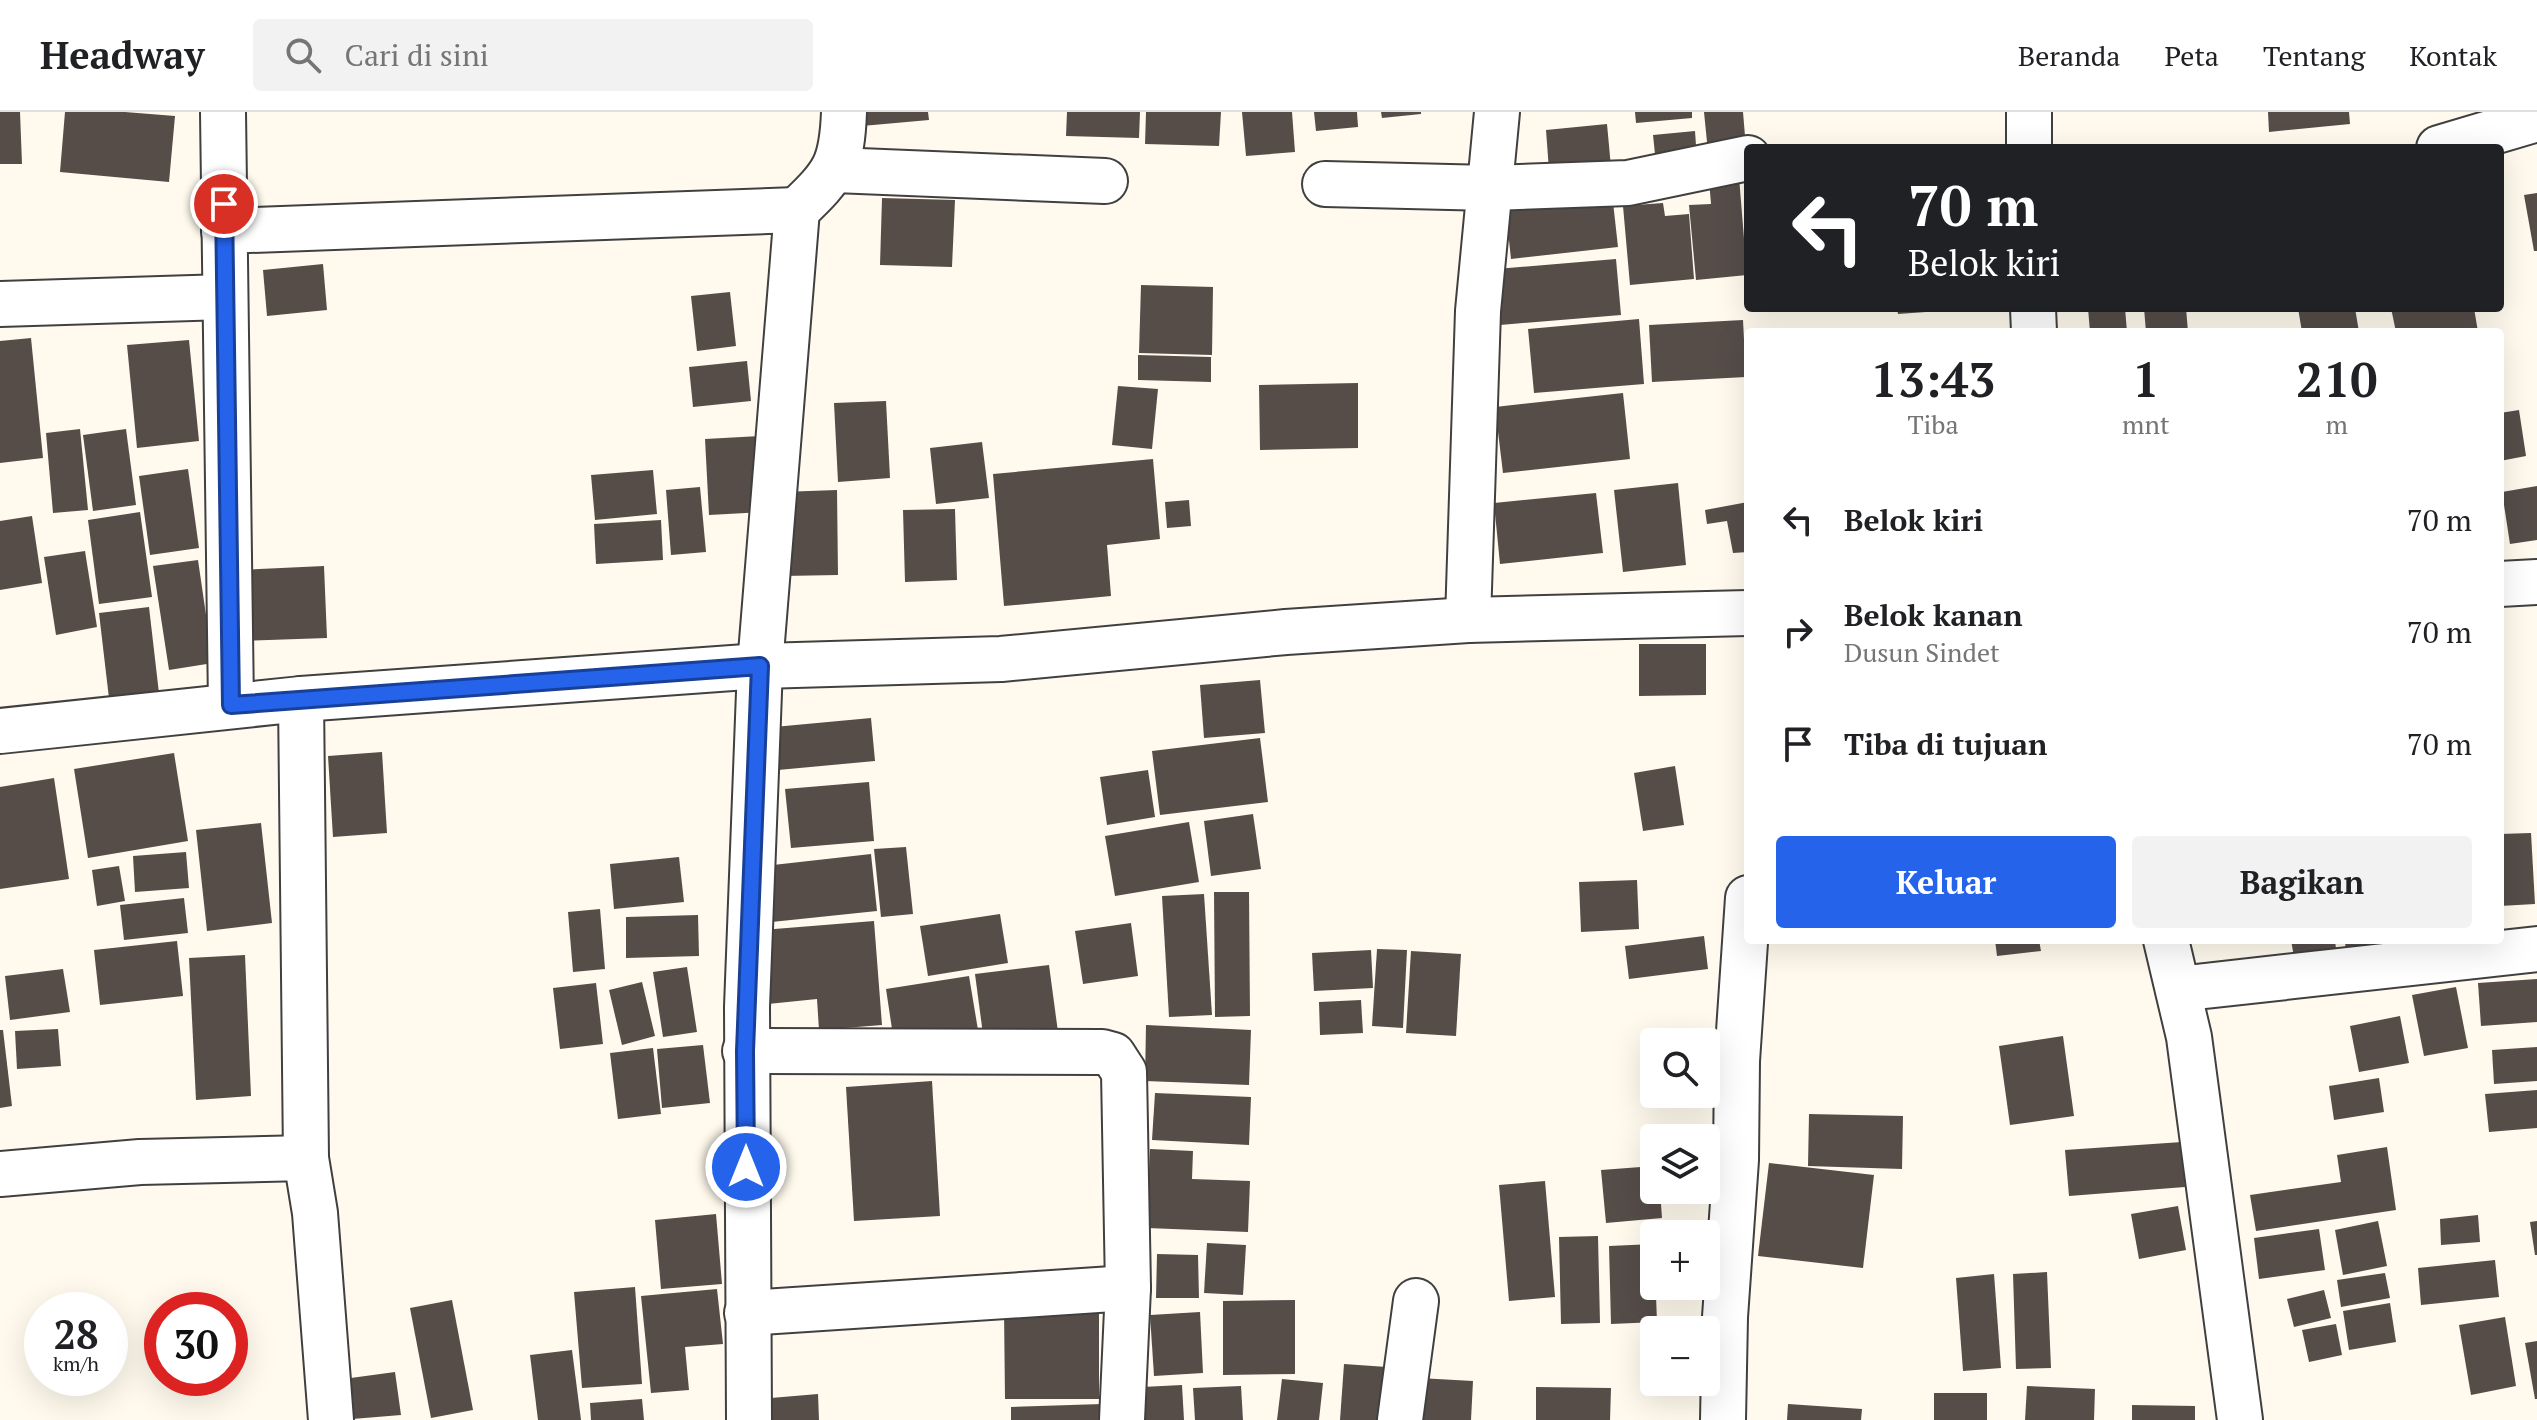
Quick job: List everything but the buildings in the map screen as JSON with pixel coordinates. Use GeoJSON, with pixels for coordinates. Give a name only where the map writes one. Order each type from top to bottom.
{"type":"FeatureCollection","features":[{"type":"Feature","properties":{"kind":"street"},"geometry":{"type":"LineString","coordinates":[[223,112],[231,705]]}},
{"type":"Feature","properties":{"kind":"street"},"geometry":{"type":"LineString","coordinates":[[749,1420],[745,1051],[760,666],[797,210],[835,170],[843,144],[844,112]]}},
{"type":"Feature","properties":{"kind":"street"},"geometry":{"type":"LineString","coordinates":[[1468,620],[1478,311],[1497,112]]}},
{"type":"Feature","properties":{"kind":"street"},"geometry":{"type":"LineString","coordinates":[[2029,112],[2029,144]]}},
{"type":"Feature","properties":{"kind":"street"},"geometry":{"type":"LineString","coordinates":[[2453,144],[2537,119]]}},
{"type":"Feature","properties":{"kind":"street"},"geometry":{"type":"LineString","coordinates":[[1325,184],[1491,188],[1628,183],[1744,159]]}},
{"type":"Feature","properties":{"kind":"street"},"geometry":{"type":"LineString","coordinates":[[835,170],[1105,181]]}},
{"type":"Feature","properties":{"kind":"street"},"geometry":{"type":"LineString","coordinates":[[224,231],[797,210]]}},
{"type":"Feature","properties":{"kind":"street"},"geometry":{"type":"LineString","coordinates":[[0,304],[225,297]]}},
{"type":"Feature","properties":{"kind":"street"},"geometry":{"type":"LineString","coordinates":[[2504,584],[2537,582]]}},
{"type":"Feature","properties":{"kind":"street"},"geometry":{"type":"LineString","coordinates":[[0,731],[301,699],[760,666],[1001,659],[1286,632],[1468,620],[1744,613]]}},
{"type":"Feature","properties":{"kind":"street"},"geometry":{"type":"LineString","coordinates":[[301,699],[306,1158],[315,1213],[331,1420]]}},
{"type":"Feature","properties":{"kind":"street"},"geometry":{"type":"LineString","coordinates":[[1723,1420],[1725,1317],[1736,1160],[1737,1061],[1745,944]]}},
{"type":"Feature","properties":{"kind":"street"},"geometry":{"type":"LineString","coordinates":[[2167,944],[2189,1037],[2240,1420]]}},
{"type":"Feature","properties":{"kind":"street"},"geometry":{"type":"LineString","coordinates":[[2178,989],[2537,949]]}},
{"type":"Feature","properties":{"kind":"street"},"geometry":{"type":"LineString","coordinates":[[745,1051],[1102,1052],[1113,1055],[1124,1072],[1128,1288],[1122,1420]]}},
{"type":"Feature","properties":{"kind":"street"},"geometry":{"type":"LineString","coordinates":[[0,1174],[140,1162],[306,1158]]}},
{"type":"Feature","properties":{"kind":"street"},"geometry":{"type":"LineString","coordinates":[[747,1313],[1128,1288]]}},
{"type":"Feature","properties":{"kind":"street"},"geometry":{"type":"LineString","coordinates":[[1400,1420],[1416,1301]]}},
{"type":"Feature","properties":{"kind":"route"},"geometry":{"type":"LineString","coordinates":[[224,204],[231,705],[760,666],[745,1051],[746,1167]]}}]}
